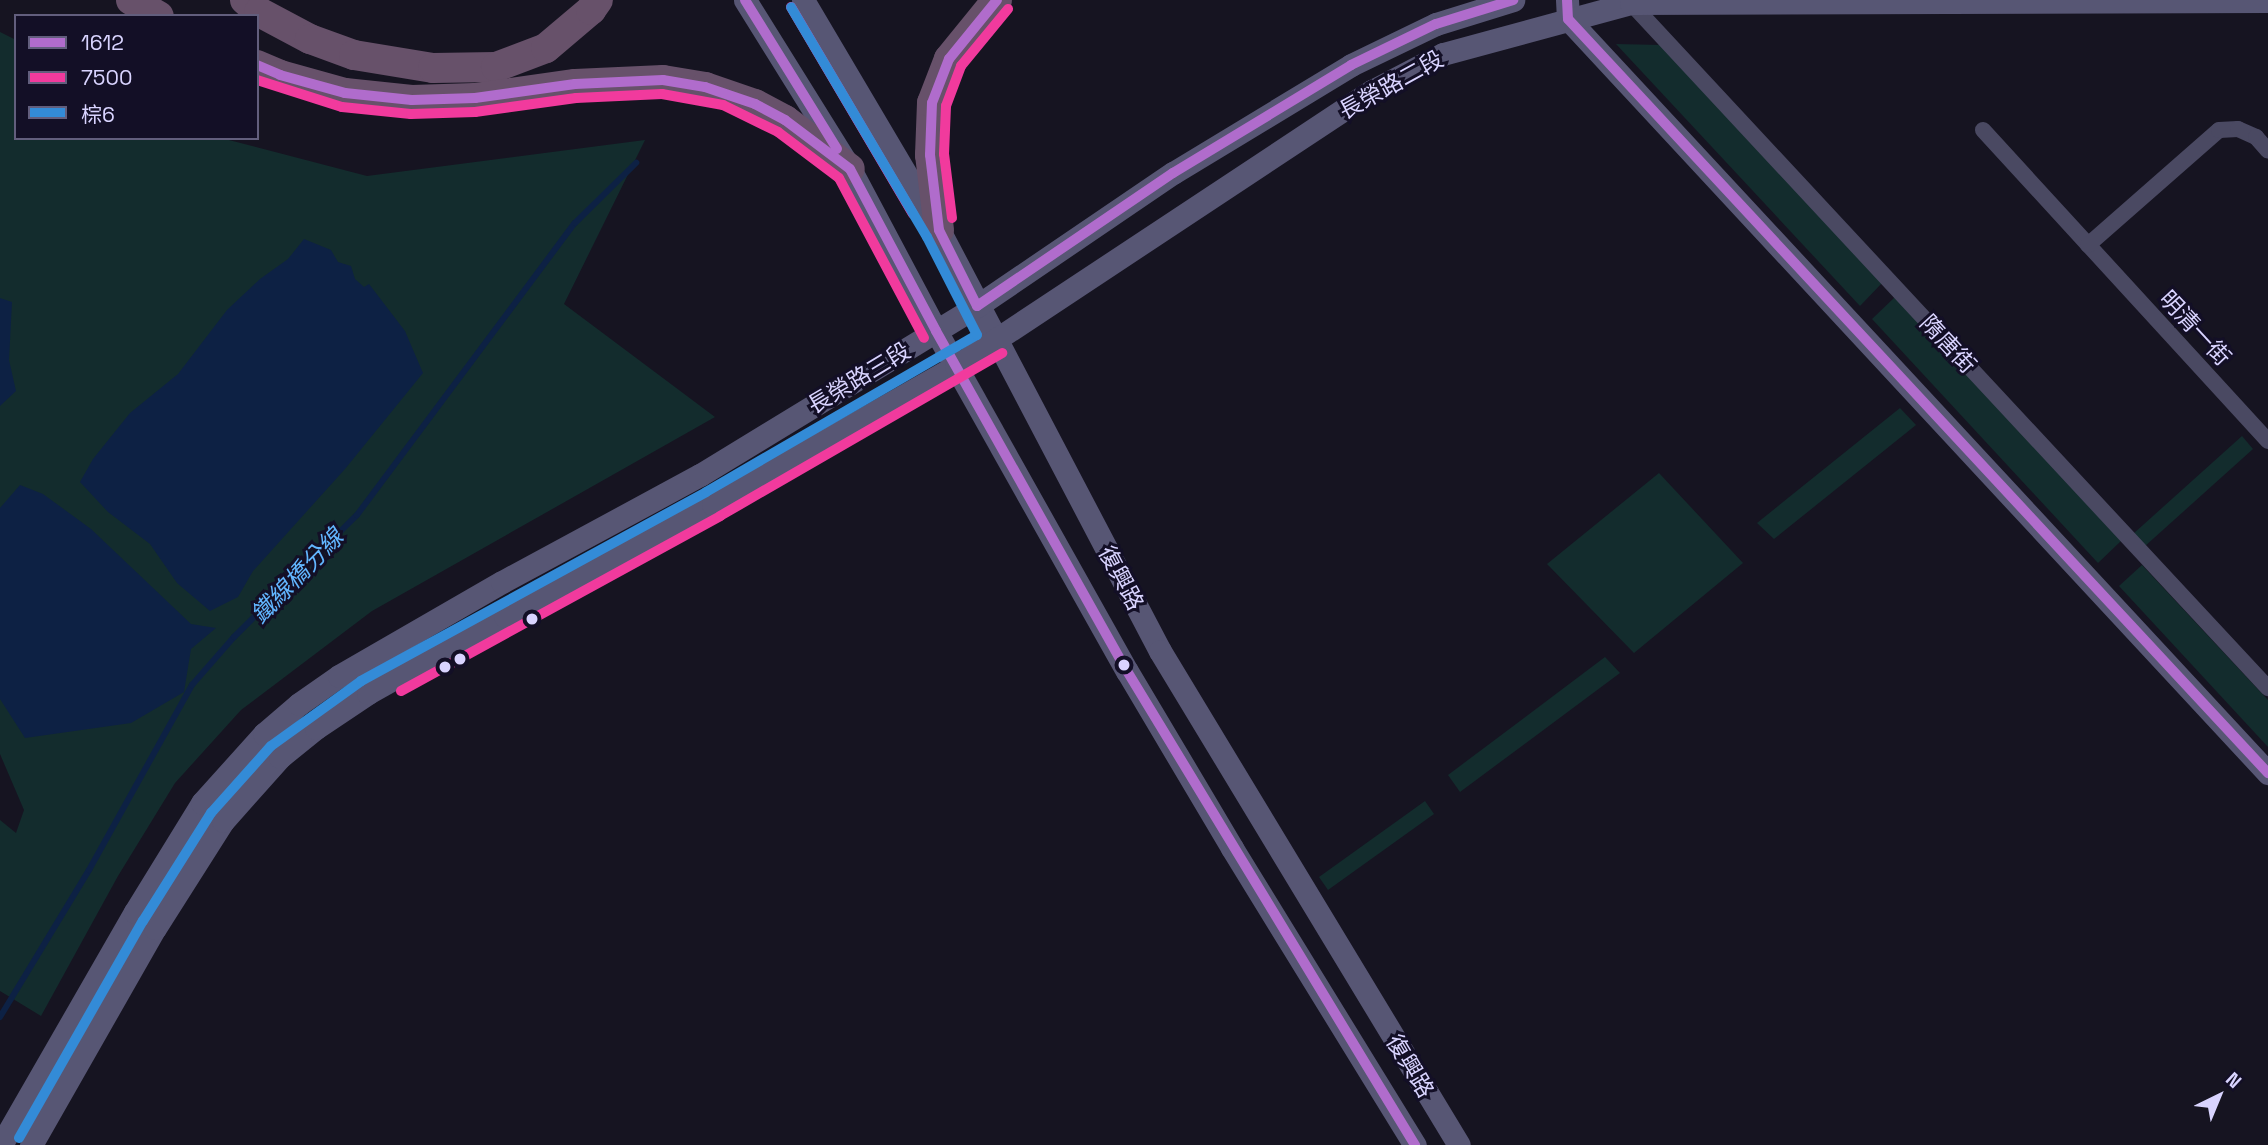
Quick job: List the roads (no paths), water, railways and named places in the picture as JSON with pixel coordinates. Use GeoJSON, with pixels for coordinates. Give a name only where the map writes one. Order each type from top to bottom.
{"type":"FeatureCollection","features":[{"type":"Feature","properties":{"kind":"highway"},"geometry":{"type":"LineString","coordinates":[[131,0],[156,14]]}},
{"type":"Feature","properties":{"kind":"highway"},"geometry":{"type":"LineString","coordinates":[[244,0],[259,12],[310,39],[343,51],[433,68],[496,67],[546,48],[591,10],[598,0]]}},
{"type":"Feature","properties":{"kind":"highway"},"geometry":{"type":"LineString","coordinates":[[939,230],[930,155],[932,103],[949,59],[997,0]]}},
{"type":"Feature","properties":{"kind":"highway"},"geometry":{"type":"LineString","coordinates":[[259,66],[280,75],[345,93],[412,100],[475,98],[575,84],[663,80],[705,87],[736,96],[785,120],[850,169]]}},
{"type":"Feature","properties":{"kind":"street","name":"復興路"},"geometry":{"type":"LineString","coordinates":[[745,0],[850,169],[936,331],[1148,706],[1415,1145]]}},
{"type":"Feature","properties":{"kind":"street","name":"復興路"},"geometry":{"type":"LineString","coordinates":[[803,0],[939,230],[1160,651],[1459,1145]]}},
{"type":"Feature","properties":{"kind":"street","name":"長榮路二段"},"geometry":{"type":"LineString","coordinates":[[936,331],[1172,173],[1351,65],[1436,24],[1513,0]]}},
{"type":"Feature","properties":{"kind":"street","name":"長榮路二段"},"geometry":{"type":"LineString","coordinates":[[956,366],[1372,91],[1443,54],[1567,9],[1629,2],[2268,1]]}},
{"type":"Feature","properties":{"kind":"street","name":"隋唐街"},"geometry":{"type":"LineString","coordinates":[[1629,2],[2268,688]]}},
{"type":"Feature","properties":{"kind":"street"},"geometry":{"type":"LineString","coordinates":[[1567,9],[2268,773]]}},
{"type":"Feature","properties":{"kind":"street","name":"明清一街"},"geometry":{"type":"LineString","coordinates":[[1983,130],[2268,441]]}},
{"type":"Feature","properties":{"kind":"street"},"geometry":{"type":"LineString","coordinates":[[2088,245],[2219,131],[2238,130],[2256,137],[2268,151]]}},
{"type":"Feature","properties":{"kind":"street","name":"長榮路三段"},"geometry":{"type":"LineString","coordinates":[[1,1145],[135,912],[202,803],[264,734],[299,704],[380,653],[700,475],[936,331]]}},
{"type":"Feature","properties":{"kind":"street","name":"長榮路三段"},"geometry":{"type":"LineString","coordinates":[[32,1145],[155,928],[223,821],[280,757],[316,728],[394,679],[713,504],[956,366]]}},
{"type":"Feature","properties":{"kind":"street"},"geometry":{"type":"LineString","coordinates":[[380,653],[394,679]]}},
{"type":"Feature","properties":{"kind":"water"},"geometry":{"type":"Polygon","coordinates":[[[304,239],[331,250],[338,262],[351,266],[355,279],[364,287],[369,284],[405,331],[423,373],[345,469],[253,571],[238,597],[210,611],[177,583],[150,544],[108,512],[80,482],[93,459],[130,413],[178,374],[227,310],[260,279],[288,259],[304,239]]]}},
{"type":"Feature","properties":{"kind":"water"},"geometry":{"type":"Polygon","coordinates":[[[0,298],[12,302],[9,360],[16,391],[0,406],[0,298]]]}},
{"type":"Feature","properties":{"kind":"water"},"geometry":{"type":"Polygon","coordinates":[[[20,485],[43,494],[91,529],[191,624],[216,628],[191,649],[184,692],[131,723],[25,738],[0,699],[0,508],[20,485]]]}},
{"type":"Feature","properties":{"kind":"waterway","name":"鐵線橋分線"},"geometry":{"type":"LineString","coordinates":[[0,1017],[89,870],[192,685],[234,637],[357,515],[575,223],[636,163]]}}]}
